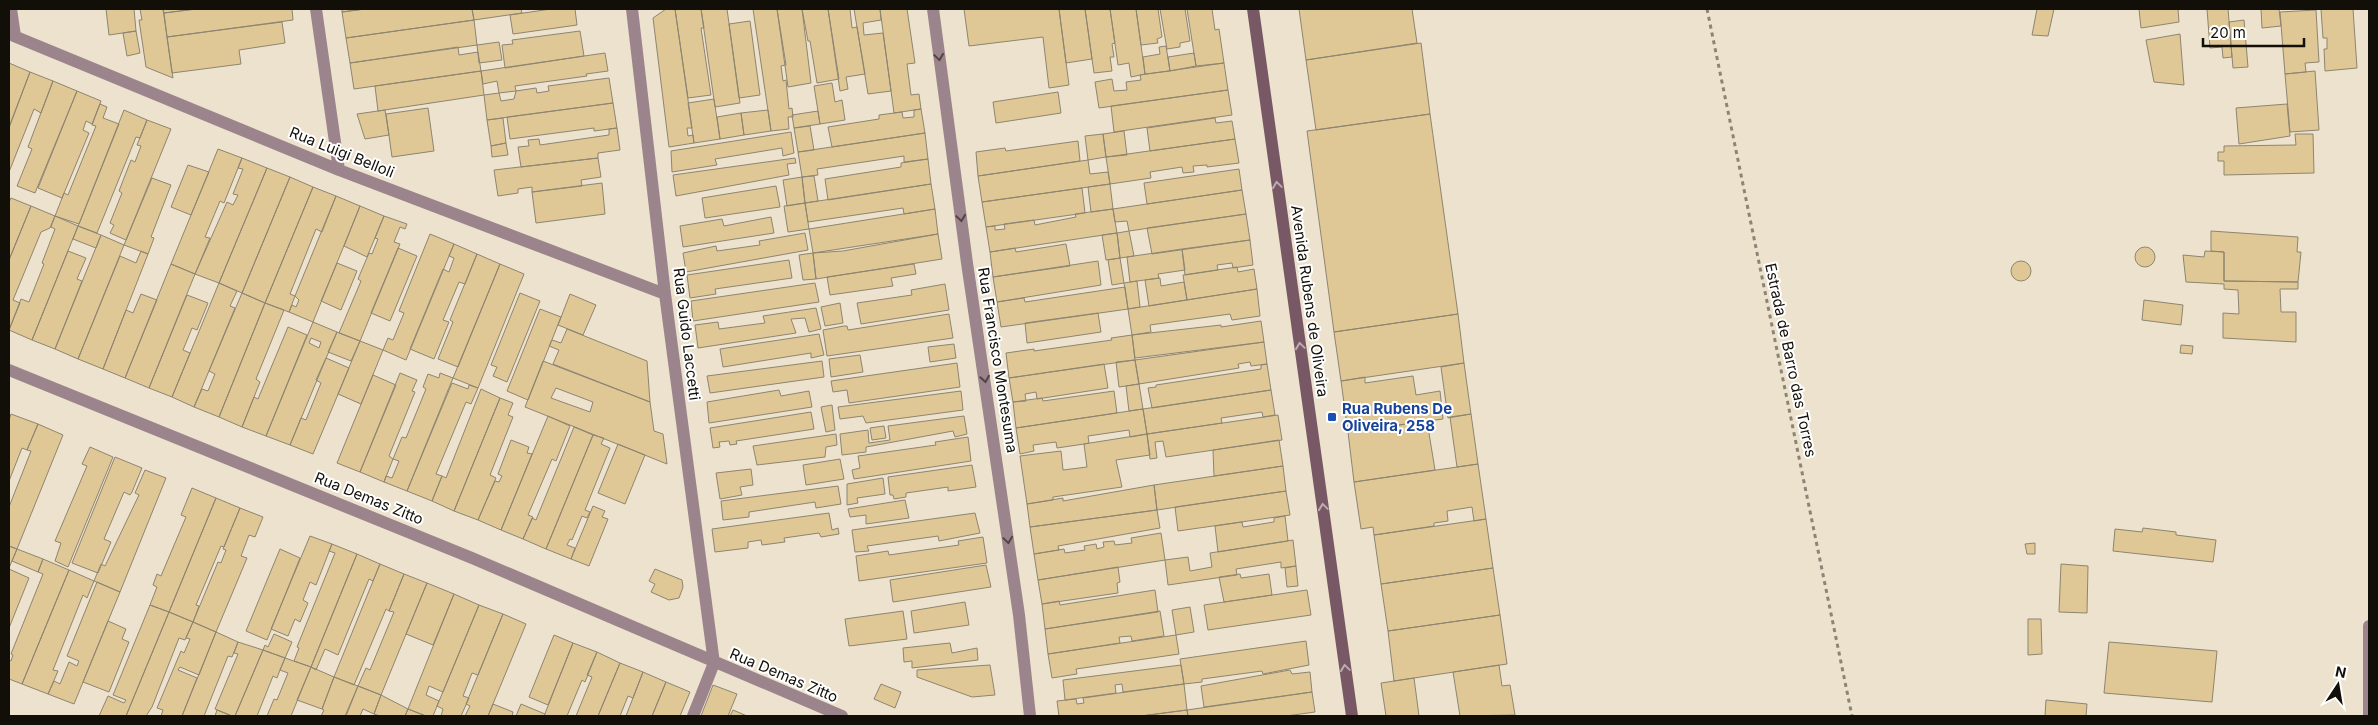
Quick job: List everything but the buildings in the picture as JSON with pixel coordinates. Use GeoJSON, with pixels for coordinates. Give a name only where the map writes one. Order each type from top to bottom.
{"type":"FeatureCollection","features":[{"type":"Feature","properties":{"kind":"main road","name":"Avenida Rubens de Oliveira"},"geometry":{"type":"LineString","coordinates":[[1253,9],[1352,716]]}},
{"type":"Feature","properties":{"kind":"street"},"geometry":{"type":"LineString","coordinates":[[11,9],[12,35]]}},
{"type":"Feature","properties":{"kind":"street"},"geometry":{"type":"LineString","coordinates":[[316,9],[339,170]]}},
{"type":"Feature","properties":{"kind":"street","name":"Rua Guido Laccetti"},"geometry":{"type":"LineString","coordinates":[[632,9],[666,294],[714,663]]}},
{"type":"Feature","properties":{"kind":"street","name":"Rua Francisco Montesuma"},"geometry":{"type":"LineString","coordinates":[[932,9],[1019,615],[1030,716]]}},
{"type":"Feature","properties":{"kind":"street","name":"Rua Luigi Belloli"},"geometry":{"type":"LineString","coordinates":[[12,35],[339,170],[666,294]]}},
{"type":"Feature","properties":{"kind":"street","name":"Rua Demas Zitto"},"geometry":{"type":"LineString","coordinates":[[9,370],[472,558],[714,663],[842,716]]}},
{"type":"Feature","properties":{"kind":"street"},"geometry":{"type":"LineString","coordinates":[[2369,626],[2369,716]]}},
{"type":"Feature","properties":{"kind":"street","name":"Rua Demas Zitto"},"geometry":{"type":"LineString","coordinates":[[693,716],[714,663]]}},
{"type":"Feature","properties":{"kind":"path","name":"Estrada de Barro das Torres"},"geometry":{"type":"LineString","coordinates":[[1707,9],[1852,716]]}},
{"type":"Feature","properties":{"kind":"place","name":"Rua Rubens De Oliveira, 258"},"geometry":{"type":"Point","coordinates":[1332,417]}}]}
